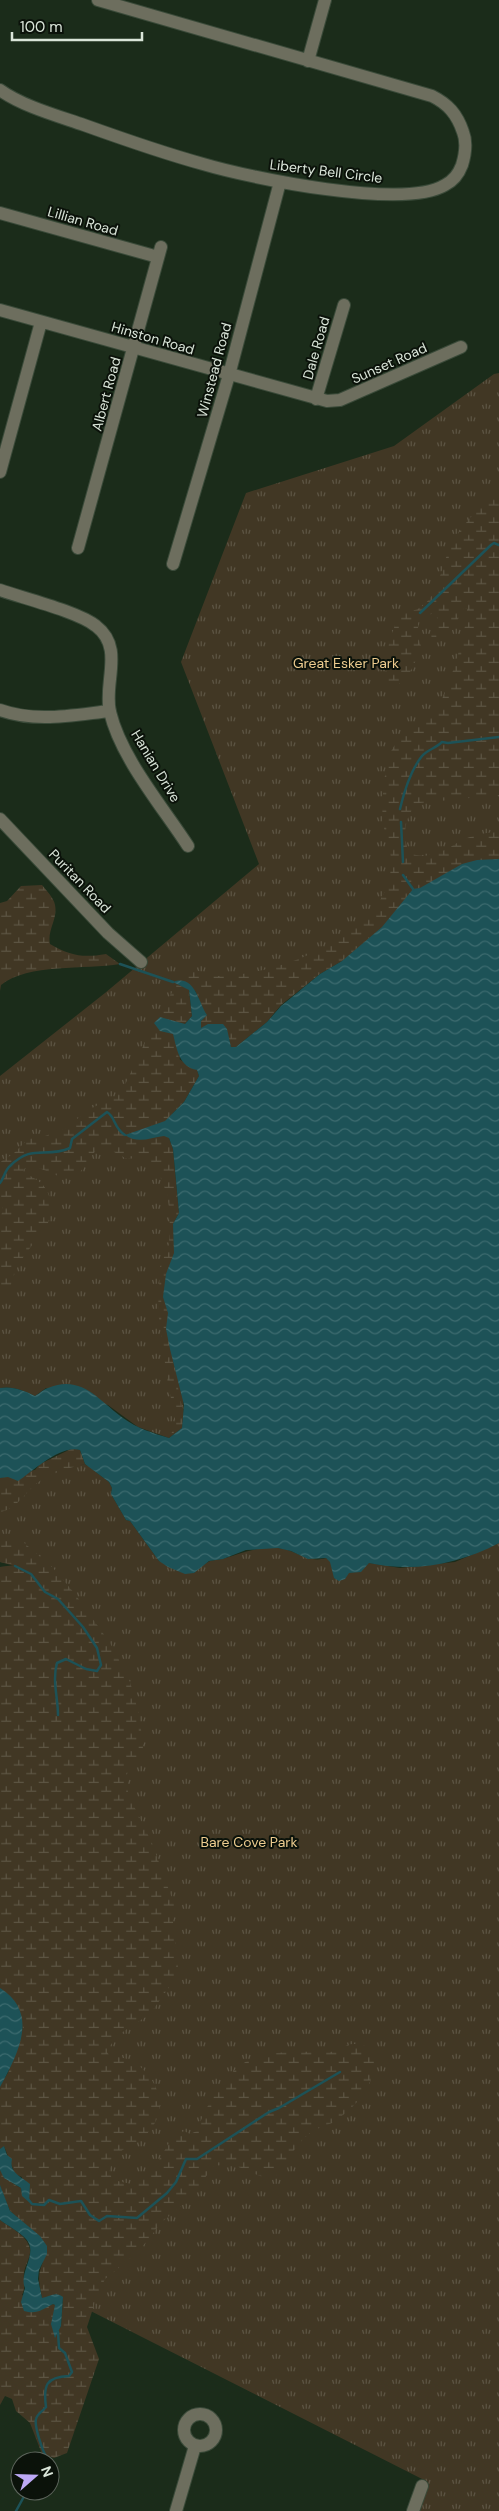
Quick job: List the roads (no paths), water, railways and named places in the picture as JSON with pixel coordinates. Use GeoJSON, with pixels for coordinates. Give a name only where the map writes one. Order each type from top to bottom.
{"type":"FeatureCollection","features":[{"type":"Feature","properties":{"kind":"street","name":"Liberty Bell Circle"},"geometry":{"type":"LineString","coordinates":[[0,90],[50,112],[161,151],[202,164],[280,182],[360,192],[418,192],[445,185],[460,171],[464,158],[464,134],[449,107],[440,100],[416,90],[308,61],[98,0]]}},
{"type":"Feature","properties":{"kind":"street"},"geometry":{"type":"LineString","coordinates":[[308,61],[325,0]]}},
{"type":"Feature","properties":{"kind":"street","name":"Winstead Road"},"geometry":{"type":"LineString","coordinates":[[172,564],[229,374],[280,182]]}},
{"type":"Feature","properties":{"kind":"street","name":"Lillian Road"},"geometry":{"type":"LineString","coordinates":[[0,213],[160,252]]}},
{"type":"Feature","properties":{"kind":"street","name":"Albert Road"},"geometry":{"type":"LineString","coordinates":[[78,548],[160,252]]}},
{"type":"Feature","properties":{"kind":"street","name":"Dale Road"},"geometry":{"type":"LineString","coordinates":[[321,400],[344,305]]}},
{"type":"Feature","properties":{"kind":"street","name":"Hinston Road"},"geometry":{"type":"LineString","coordinates":[[0,310],[321,400]]}},
{"type":"Feature","properties":{"kind":"street"},"geometry":{"type":"LineString","coordinates":[[0,472],[41,322]]}},
{"type":"Feature","properties":{"kind":"street","name":"Sunset Road"},"geometry":{"type":"LineString","coordinates":[[321,400],[340,400],[462,347]]}},
{"type":"Feature","properties":{"kind":"street","name":"Hanian Drive"},"geometry":{"type":"LineString","coordinates":[[0,590],[81,617],[100,630],[110,644],[112,656],[108,698],[110,711],[130,758],[188,846]]}},
{"type":"Feature","properties":{"kind":"street"},"geometry":{"type":"LineString","coordinates":[[0,710],[22,717],[51,718],[110,711]]}},
{"type":"Feature","properties":{"kind":"street","name":"Puritan Road"},"geometry":{"type":"LineString","coordinates":[[0,819],[108,933],[141,962]]}},
{"type":"Feature","properties":{"kind":"street"},"geometry":{"type":"LineString","coordinates":[[176,2511],[195,2446]]}},
{"type":"Feature","properties":{"kind":"street"},"geometry":{"type":"LineString","coordinates":[[413,2511],[422,2486]]}},
{"type":"Feature","properties":{"kind":"water"},"geometry":{"type":"Polygon","coordinates":[[[499,859],[499,1543],[468,1556],[436,1565],[403,1567],[369,1563],[361,1572],[349,1573],[345,1579],[339,1581],[334,1578],[330,1562],[326,1558],[308,1559],[291,1551],[278,1548],[246,1550],[223,1559],[209,1561],[194,1573],[185,1574],[159,1561],[130,1521],[126,1520],[111,1494],[112,1488],[109,1482],[85,1464],[80,1450],[72,1449],[56,1455],[18,1481],[8,1477],[0,1478],[0,1388],[18,1389],[35,1396],[48,1388],[71,1384],[89,1391],[123,1418],[145,1430],[169,1438],[182,1428],[184,1405],[166,1329],[168,1313],[163,1297],[166,1274],[174,1253],[173,1224],[179,1213],[173,1149],[169,1138],[164,1136],[139,1140],[125,1135],[165,1121],[184,1102],[199,1076],[197,1070],[186,1065],[183,1061],[173,1034],[160,1031],[154,1023],[160,1017],[185,1024],[192,1016],[189,990],[173,982],[186,982],[195,991],[207,1015],[201,1021],[201,1028],[208,1024],[223,1024],[227,1029],[231,1047],[236,1047],[267,1022],[281,1006],[320,974],[342,961],[382,927],[413,889],[420,888],[462,864],[477,860],[499,859]]]}},
{"type":"Feature","properties":{"kind":"water"},"geometry":{"type":"Polygon","coordinates":[[[0,1988],[12,1998],[19,2009],[22,2035],[13,2061],[0,2087],[0,1988]]]}},
{"type":"Feature","properties":{"kind":"water"},"geometry":{"type":"Polygon","coordinates":[[[4,2146],[7,2155],[12,2159],[14,2171],[30,2184],[29,2202],[22,2196],[21,2188],[4,2178],[0,2170],[0,2149],[4,2146]]]}},
{"type":"Feature","properties":{"kind":"water"},"geometry":{"type":"Polygon","coordinates":[[[0,2185],[10,2211],[40,2236],[47,2246],[47,2254],[39,2270],[38,2279],[42,2298],[55,2294],[63,2297],[61,2326],[55,2338],[51,2324],[55,2305],[53,2304],[36,2312],[24,2311],[21,2302],[25,2288],[24,2276],[30,2257],[30,2250],[26,2239],[21,2234],[0,2220],[0,2185]]]}},
{"type":"Feature","properties":{"kind":"waterway"},"geometry":{"type":"LineString","coordinates":[[420,613],[491,545],[494,543],[499,545]]}},
{"type":"Feature","properties":{"kind":"waterway"},"geometry":{"type":"LineString","coordinates":[[400,809],[411,775],[426,752],[442,742],[448,743],[499,737]]}},
{"type":"Feature","properties":{"kind":"waterway"},"geometry":{"type":"LineString","coordinates":[[401,822],[403,862]]}},
{"type":"Feature","properties":{"kind":"waterway"},"geometry":{"type":"LineString","coordinates":[[403,875],[413,889]]}},
{"type":"Feature","properties":{"kind":"waterway"},"geometry":{"type":"LineString","coordinates":[[120,964],[173,982]]}},
{"type":"Feature","properties":{"kind":"waterway"},"geometry":{"type":"LineString","coordinates":[[0,1183],[8,1168],[18,1159],[32,1153],[61,1151],[70,1148],[72,1139],[107,1112],[125,1135]]}},
{"type":"Feature","properties":{"kind":"waterway"},"geometry":{"type":"LineString","coordinates":[[15,1566],[31,1574],[45,1592],[58,1599],[83,1627],[97,1648],[101,1665],[97,1671],[86,1669],[66,1659],[57,1663],[55,1683],[58,1715]]}},
{"type":"Feature","properties":{"kind":"waterway"},"geometry":{"type":"LineString","coordinates":[[28,2199],[32,2204],[44,2205],[49,2200],[60,2204],[81,2201],[90,2215],[99,2221],[107,2216],[137,2218],[167,2193],[176,2182],[186,2159],[197,2159],[269,2112],[340,2072]]}},
{"type":"Feature","properties":{"kind":"waterway"},"geometry":{"type":"LineString","coordinates":[[44,2451],[36,2428],[36,2419],[46,2407],[46,2388],[51,2380],[69,2376],[72,2372],[65,2353],[59,2348],[58,2332]]}},
{"type":"Feature","properties":{"kind":"waterway"},"geometry":{"type":"LineString","coordinates":[[16,2511],[22,2501]]}},
{"type":"Feature","properties":{"kind":"park label","name":"Great Esker Park"},"geometry":{"type":"Point","coordinates":[346,663]}},
{"type":"Feature","properties":{"kind":"park label","name":"Bare Cove Park"},"geometry":{"type":"Point","coordinates":[249,1842]}}]}
